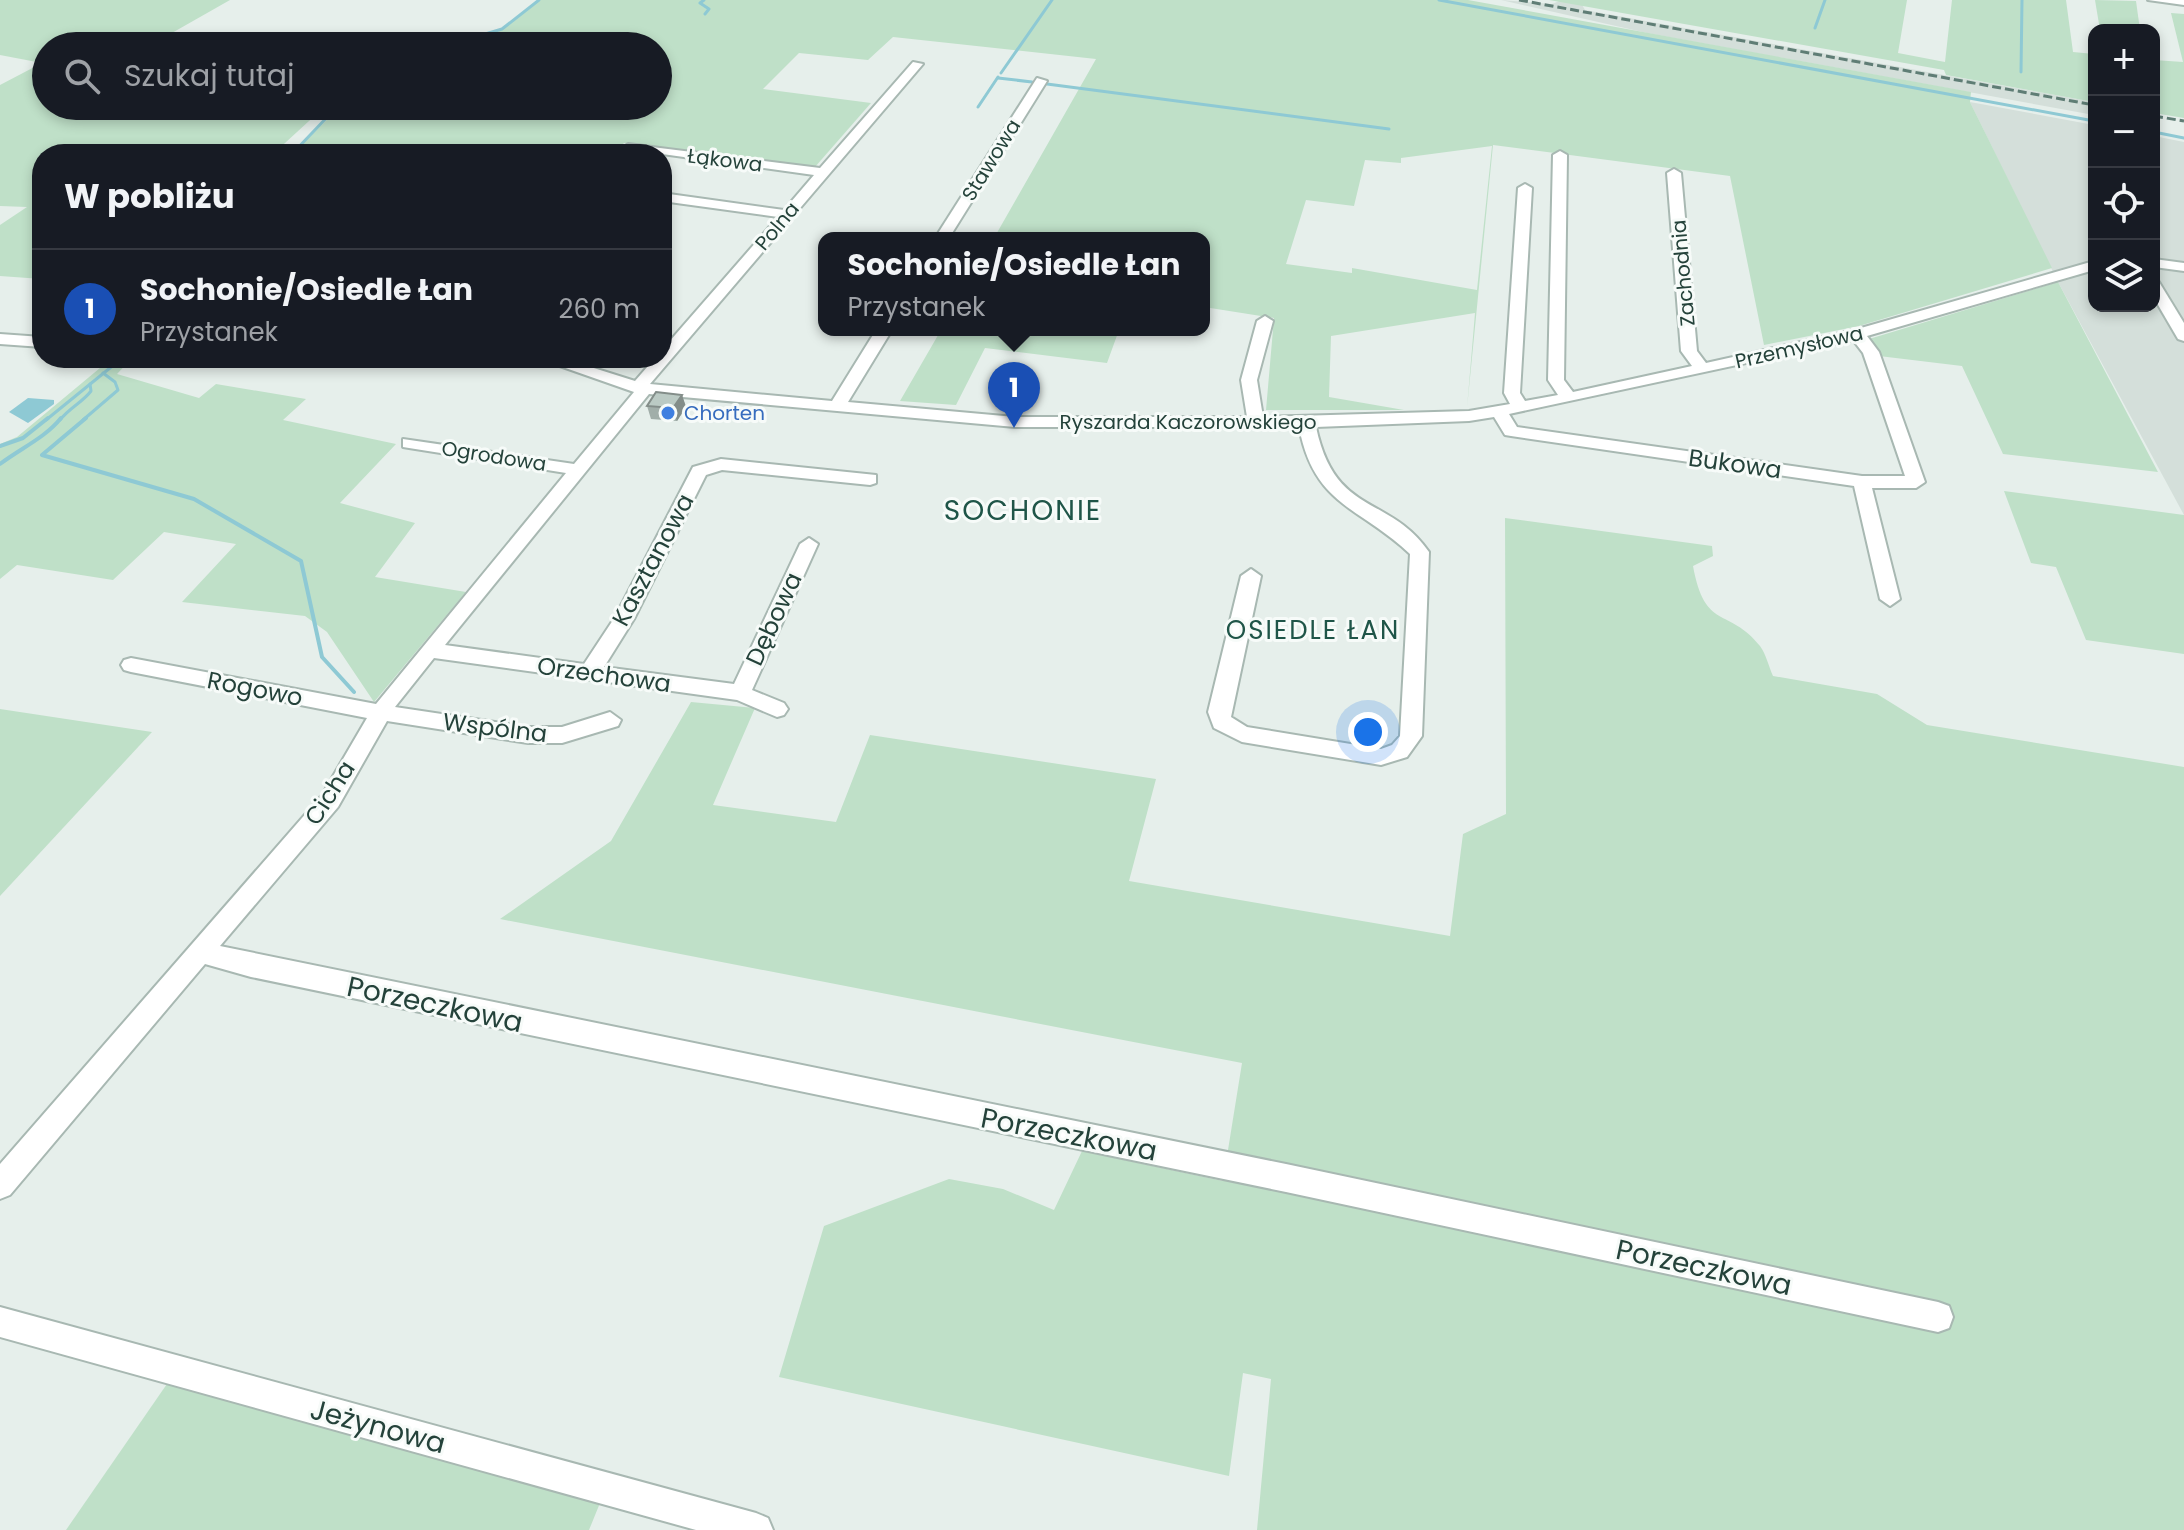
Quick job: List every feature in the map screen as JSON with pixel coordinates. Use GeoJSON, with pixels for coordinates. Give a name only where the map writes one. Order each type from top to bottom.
{"type":"FeatureCollection","features":[{"type":"Feature","properties":{"kind":"street"},"geometry":{"type":"LineString","coordinates":[[2153,0],[2184,2]]}},
{"type":"Feature","properties":{"kind":"street","name":"Polna"},"geometry":{"type":"LineString","coordinates":[[672,351],[917,64]]}},
{"type":"Feature","properties":{"kind":"street","name":"Stawowa"},"geometry":{"type":"LineString","coordinates":[[946,232],[1041,81]]}},
{"type":"Feature","properties":{"kind":"street"},"geometry":{"type":"LineString","coordinates":[[1560,155],[1556,380],[1569,398]]}},
{"type":"Feature","properties":{"kind":"street","name":"Łąkowa"},"geometry":{"type":"LineString","coordinates":[[672,156],[822,172]]}},
{"type":"Feature","properties":{"kind":"street","name":"Zachodnia"},"geometry":{"type":"LineString","coordinates":[[1674,173],[1689,351],[1702,369]]}},
{"type":"Feature","properties":{"kind":"street"},"geometry":{"type":"LineString","coordinates":[[1521,408],[1512,393],[1525,188]]}},
{"type":"Feature","properties":{"kind":"street"},"geometry":{"type":"LineString","coordinates":[[672,198],[786,214]]}},
{"type":"Feature","properties":{"kind":"street"},"geometry":{"type":"LineString","coordinates":[[2160,264],[2184,267]]}},
{"type":"Feature","properties":{"kind":"street","name":"Przemysłowa"},"geometry":{"type":"LineString","coordinates":[[1500,412],[1857,334],[2088,267]]}},
{"type":"Feature","properties":{"kind":"street"},"geometry":{"type":"LineString","coordinates":[[2160,295],[2184,336]]}},
{"type":"Feature","properties":{"kind":"street"},"geometry":{"type":"LineString","coordinates":[[1256,423],[1249,380],[1265,321]]}},
{"type":"Feature","properties":{"kind":"street"},"geometry":{"type":"LineString","coordinates":[[1857,334],[1871,352],[1916,482],[1862,482],[1890,599]]}},
{"type":"Feature","properties":{"kind":"street"},"geometry":{"type":"LineString","coordinates":[[837,406],[880,336]]}},
{"type":"Feature","properties":{"kind":"street"},"geometry":{"type":"LineString","coordinates":[[0,339],[32,341]]}},
{"type":"Feature","properties":{"kind":"street","name":"Ryszarda Kaczorowskiego"},"geometry":{"type":"LineString","coordinates":[[577,368],[641,388],[1015,422],[1306,422],[1500,412]]}},
{"type":"Feature","properties":{"kind":"street","name":"Polna"},"geometry":{"type":"LineString","coordinates":[[641,388],[658,368]]}},
{"type":"Feature","properties":{"kind":"street","name":"Cicha"},"geometry":{"type":"LineString","coordinates":[[0,1185],[330,801],[378,712],[579,470],[641,388]]}},
{"type":"Feature","properties":{"kind":"street","name":"Bukowa"},"geometry":{"type":"LineString","coordinates":[[1500,412],[1511,431],[1862,482]]}},
{"type":"Feature","properties":{"kind":"street"},"geometry":{"type":"LineString","coordinates":[[1251,576],[1219,712],[1222,722],[1242,734],[1381,757],[1397,754],[1407,747],[1411,736],[1420,552],[1328,484],[1310,451],[1306,422]]}},
{"type":"Feature","properties":{"kind":"street","name":"Ogrodowa"},"geometry":{"type":"LineString","coordinates":[[409,443],[579,470]]}},
{"type":"Feature","properties":{"kind":"street","name":"Kasztanowa"},"geometry":{"type":"LineString","coordinates":[[589,673],[624,619],[699,471],[721,464],[870,479]]}},
{"type":"Feature","properties":{"kind":"street","name":"Dębowa"},"geometry":{"type":"LineString","coordinates":[[740,693],[809,544]]}},
{"type":"Feature","properties":{"kind":"street","name":"Orzechowa"},"geometry":{"type":"LineString","coordinates":[[428,650],[740,693],[777,709]]}},
{"type":"Feature","properties":{"kind":"street","name":"Rogowo"},"geometry":{"type":"LineString","coordinates":[[131,665],[378,712]]}},
{"type":"Feature","properties":{"kind":"street","name":"Wspólna"},"geometry":{"type":"LineString","coordinates":[[378,712],[528,735],[562,735],[610,720]]}},
{"type":"Feature","properties":{"kind":"street","name":"Porzeczkowa"},"geometry":{"type":"LineString","coordinates":[[201,952],[251,966],[1286,1178],[1938,1317]]}},
{"type":"Feature","properties":{"kind":"street","name":"Jeżynowa"},"geometry":{"type":"LineString","coordinates":[[0,1322],[756,1530]]}},
{"type":"Feature","properties":{"kind":"shaded area"},"geometry":{"type":"Polygon","coordinates":[[[1501,0],[1581,3],[1585,10],[2088,101],[2088,114],[1647,33],[1501,0]]]}},
{"type":"Feature","properties":{"kind":"shaded area"},"geometry":{"type":"Polygon","coordinates":[[[1970,102],[2088,124],[2088,312],[2160,312],[2160,137],[2184,142],[2184,515],[2058,282],[1970,102]]]}},
{"type":"Feature","properties":{"kind":"green space"},"geometry":{"type":"Polygon","coordinates":[[[0,0],[230,0],[174,32],[32,32],[32,61],[0,55],[0,0]]]}},
{"type":"Feature","properties":{"kind":"green space"},"geometry":{"type":"Polygon","coordinates":[[[539,0],[1468,0],[1971,92],[1970,102],[2052,268],[1859,326],[1764,345],[1730,176],[1493,145],[1467,408],[1475,313],[1331,336],[1329,397],[1404,410],[1266,410],[1274,318],[1210,308],[1210,232],[997,232],[1096,59],[893,37],[868,60],[799,53],[763,89],[871,103],[815,167],[672,149],[672,144],[302,144],[327,120],[672,120],[672,32],[492,32],[502,29],[539,0]],[[1492,146],[1401,158],[1401,163],[1365,160],[1354,206],[1306,200],[1286,264],[1352,273],[1352,268],[1477,290],[1492,146]]]}},
{"type":"Feature","properties":{"kind":"green space"},"geometry":{"type":"Polygon","coordinates":[[[1549,0],[1907,0],[1898,53],[1945,62],[1952,0],[2066,0],[2073,52],[2088,53],[2088,101],[1946,75],[1944,70],[1549,0]]]}},
{"type":"Feature","properties":{"kind":"green space"},"geometry":{"type":"Polygon","coordinates":[[[2095,0],[2136,1],[2139,24],[2099,24],[2095,0]]]}},
{"type":"Feature","properties":{"kind":"green space"},"geometry":{"type":"Polygon","coordinates":[[[2171,13],[2184,14],[2184,118],[2160,114],[2160,60],[2183,62],[2171,13]]]}},
{"type":"Feature","properties":{"kind":"green space"},"geometry":{"type":"Polygon","coordinates":[[[32,68],[32,120],[310,120],[284,144],[32,144],[32,278],[0,276],[0,225],[27,207],[0,206],[0,85],[32,68]]]}},
{"type":"Feature","properties":{"kind":"green space"},"geometry":{"type":"Polygon","coordinates":[[[2058,282],[2158,472],[2003,454],[1962,366],[1879,356],[1869,339],[2058,282]]]}},
{"type":"Feature","properties":{"kind":"green space"},"geometry":{"type":"Polygon","coordinates":[[[938,336],[1117,336],[1107,363],[985,348],[956,405],[900,401],[938,336]]]}},
{"type":"Feature","properties":{"kind":"green space"},"geometry":{"type":"Polygon","coordinates":[[[100,368],[123,368],[117,374],[199,398],[216,384],[306,399],[283,420],[396,444],[340,503],[415,523],[375,577],[466,592],[374,702],[327,632],[305,616],[182,602],[236,544],[164,532],[113,580],[17,565],[0,579],[0,444],[17,437],[100,368]]]}},
{"type":"Feature","properties":{"kind":"green space"},"geometry":{"type":"Polygon","coordinates":[[[2004,491],[2184,515],[2184,654],[2086,640],[2056,567],[2031,563],[2004,491]]]}},
{"type":"Feature","properties":{"kind":"green space"},"geometry":{"type":"Polygon","coordinates":[[[1505,518],[1712,546],[1713,556],[1693,566],[1704,601],[1711,610],[1738,626],[1760,646],[1773,676],[1877,694],[1927,725],[2184,767],[2184,1530],[1257,1530],[1271,1379],[1243,1373],[1229,1476],[779,1377],[824,1226],[949,1179],[1003,1189],[1054,1210],[1082,1151],[1223,1181],[1242,1063],[500,919],[611,841],[691,702],[755,708],[713,805],[836,822],[870,735],[1156,779],[1129,881],[1450,936],[1463,834],[1506,814],[1505,518]]]}},
{"type":"Feature","properties":{"kind":"green space"},"geometry":{"type":"Polygon","coordinates":[[[0,709],[152,732],[0,896],[0,709]]]}},
{"type":"Feature","properties":{"kind":"green space"},"geometry":{"type":"Polygon","coordinates":[[[169,1381],[600,1503],[589,1530],[66,1530],[169,1381]]]}},
{"type":"Feature","properties":{"kind":"water"},"geometry":{"type":"Polygon","coordinates":[[[28,398],[54,400],[54,404],[28,423],[9,412],[28,398]]]}},
{"type":"Feature","properties":{"kind":"building"},"geometry":{"type":"Polygon","coordinates":[[[656,392],[682,395],[673,408],[647,406],[656,392]]]}},
{"type":"Feature","properties":{"kind":"waterway"},"geometry":{"type":"LineString","coordinates":[[492,32],[502,29],[539,0]]}},
{"type":"Feature","properties":{"kind":"waterway"},"geometry":{"type":"LineString","coordinates":[[704,0],[700,3],[709,9],[705,14]]}},
{"type":"Feature","properties":{"kind":"waterway"},"geometry":{"type":"LineString","coordinates":[[1001,73],[1052,0]]}},
{"type":"Feature","properties":{"kind":"waterway"},"geometry":{"type":"LineString","coordinates":[[1439,0],[2088,120]]}},
{"type":"Feature","properties":{"kind":"waterway"},"geometry":{"type":"LineString","coordinates":[[1815,28],[1825,0]]}},
{"type":"Feature","properties":{"kind":"waterway"},"geometry":{"type":"LineString","coordinates":[[2021,72],[2022,0]]}},
{"type":"Feature","properties":{"kind":"waterway"},"geometry":{"type":"LineString","coordinates":[[978,107],[998,77]]}},
{"type":"Feature","properties":{"kind":"waterway"},"geometry":{"type":"LineString","coordinates":[[998,78],[1032,82]]}},
{"type":"Feature","properties":{"kind":"waterway"},"geometry":{"type":"LineString","coordinates":[[1047,84],[1389,129]]}},
{"type":"Feature","properties":{"kind":"waterway"},"geometry":{"type":"LineString","coordinates":[[302,144],[324,120]]}},
{"type":"Feature","properties":{"kind":"waterway"},"geometry":{"type":"LineString","coordinates":[[2160,133],[2184,138]]}},
{"type":"Feature","properties":{"kind":"waterway"},"geometry":{"type":"LineString","coordinates":[[103,373],[110,368]]}},
{"type":"Feature","properties":{"kind":"waterway"},"geometry":{"type":"LineString","coordinates":[[83,420],[118,390],[115,382],[103,373]]}},
{"type":"Feature","properties":{"kind":"waterway"},"geometry":{"type":"LineString","coordinates":[[90,384],[103,373]]}},
{"type":"Feature","properties":{"kind":"waterway"},"geometry":{"type":"LineString","coordinates":[[46,420],[90,384]]}},
{"type":"Feature","properties":{"kind":"waterway"},"geometry":{"type":"LineString","coordinates":[[60,420],[88,395],[90,384]]}},
{"type":"Feature","properties":{"kind":"waterway"},"geometry":{"type":"LineString","coordinates":[[0,446],[23,438],[48,418]]}},
{"type":"Feature","properties":{"kind":"waterway"},"geometry":{"type":"LineString","coordinates":[[0,464],[40,437],[61,418]]}},
{"type":"Feature","properties":{"kind":"waterway"},"geometry":{"type":"LineString","coordinates":[[86,418],[42,455],[194,499],[301,561],[322,657],[354,692]]}},
{"type":"Feature","properties":{"kind":"railway"},"geometry":{"type":"LineString","coordinates":[[1519,0],[2088,104]]}},
{"type":"Feature","properties":{"kind":"railway"},"geometry":{"type":"LineString","coordinates":[[2160,117],[2184,121]]}},
{"type":"Feature","properties":{"kind":"place","name":"Chorten"},"geometry":{"type":"Point","coordinates":[668,413]}},
{"type":"Feature","properties":{"kind":"place","name":"Sochonie/Osiedle Łan"},"geometry":{"type":"Point","coordinates":[1014,428]}},
{"type":"Feature","properties":{"kind":"district","name":"SOCHONIE"},"geometry":{"type":"Point","coordinates":[1023,510]}},
{"type":"Feature","properties":{"kind":"district","name":"OSIEDLE ŁAN"},"geometry":{"type":"Point","coordinates":[1313,630]}}]}
